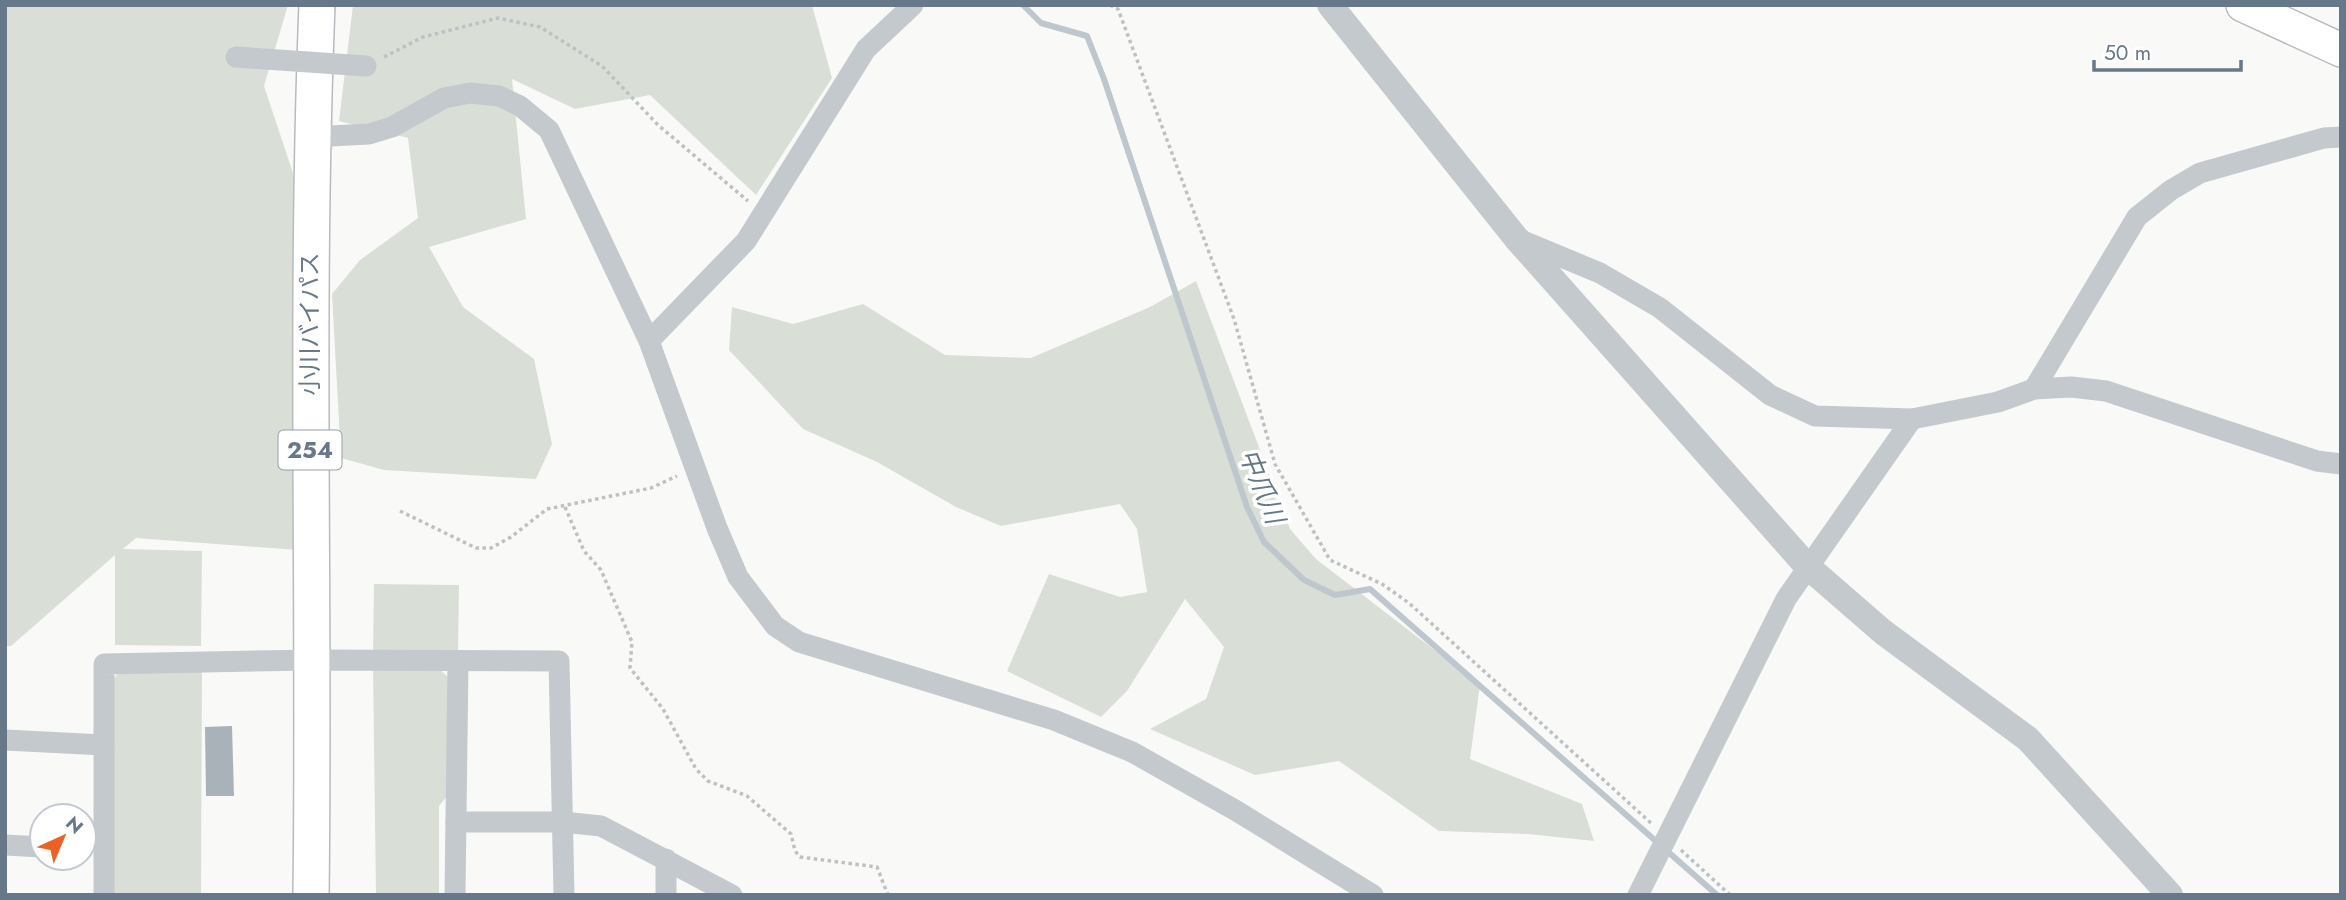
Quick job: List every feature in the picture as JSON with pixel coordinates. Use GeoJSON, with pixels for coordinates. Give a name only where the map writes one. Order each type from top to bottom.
{"type":"FeatureCollection","features":[{"type":"Feature","properties":{"kind":"highway","name":"小川バイパス"},"geometry":{"type":"LineString","coordinates":[[311,895],[311,137],[317,5]]}},
{"type":"Feature","properties":{"kind":"main road"},"geometry":{"type":"LineString","coordinates":[[2243,5],[2341,50]]}},
{"type":"Feature","properties":{"kind":"street"},"geometry":{"type":"LineString","coordinates":[[649,341],[747,241],[866,49],[913,5]]}},
{"type":"Feature","properties":{"kind":"street"},"geometry":{"type":"LineString","coordinates":[[1330,5],[1516,238],[1807,566],[1884,632],[2028,739],[2170,895]]}},
{"type":"Feature","properties":{"kind":"street"},"geometry":{"type":"LineString","coordinates":[[236,57],[366,66]]}},
{"type":"Feature","properties":{"kind":"street"},"geometry":{"type":"LineString","coordinates":[[311,137],[369,134],[392,127],[444,98],[470,93],[499,96],[520,106],[548,130],[649,341],[717,528],[738,577],[775,626],[799,642],[1054,720],[1132,752],[1235,810],[1373,895]]}},
{"type":"Feature","properties":{"kind":"street"},"geometry":{"type":"LineString","coordinates":[[2034,389],[2137,217],[2171,190],[2200,173],[2324,138],[2341,137]]}},
{"type":"Feature","properties":{"kind":"street"},"geometry":{"type":"LineString","coordinates":[[1516,238],[1601,273],[1660,308],[1770,395],[1815,416],[1912,419],[1998,402],[2034,389],[2071,387],[2106,391],[2317,461],[2341,464]]}},
{"type":"Feature","properties":{"kind":"street"},"geometry":{"type":"LineString","coordinates":[[1639,895],[1786,599],[1912,419]]}},
{"type":"Feature","properties":{"kind":"street"},"geometry":{"type":"LineString","coordinates":[[98,809],[104,745],[104,664],[312,660],[559,661],[564,895]]}},
{"type":"Feature","properties":{"kind":"street"},"geometry":{"type":"LineString","coordinates":[[455,895],[458,661]]}},
{"type":"Feature","properties":{"kind":"street"},"geometry":{"type":"LineString","coordinates":[[5,740],[104,745]]}},
{"type":"Feature","properties":{"kind":"street"},"geometry":{"type":"LineString","coordinates":[[456,822],[563,822],[601,825],[732,895]]}},
{"type":"Feature","properties":{"kind":"street"},"geometry":{"type":"LineString","coordinates":[[5,845],[28,846]]}},
{"type":"Feature","properties":{"kind":"street"},"geometry":{"type":"LineString","coordinates":[[666,859],[666,895]]}},
{"type":"Feature","properties":{"kind":"street"},"geometry":{"type":"LineString","coordinates":[[98,869],[104,895]]}},
{"type":"Feature","properties":{"kind":"path"},"geometry":{"type":"LineString","coordinates":[[1110,5],[1118,9],[1234,319],[1275,464],[1330,560],[1382,584],[1409,603],[1730,895]]}},
{"type":"Feature","properties":{"kind":"path"},"geometry":{"type":"LineString","coordinates":[[366,66],[423,37],[498,18],[540,27],[602,65],[658,125],[763,213]]}},
{"type":"Feature","properties":{"kind":"path"},"geometry":{"type":"LineString","coordinates":[[400,511],[476,548],[491,548],[511,537],[547,509],[651,488],[695,468]]}},
{"type":"Feature","properties":{"kind":"path"},"geometry":{"type":"LineString","coordinates":[[565,507],[584,551],[601,570],[632,642],[630,668],[663,709],[696,769],[708,781],[747,796],[756,803],[791,834],[794,851],[800,857],[877,867],[888,895]]}},
{"type":"Feature","properties":{"kind":"shaded area"},"geometry":{"type":"Polygon","coordinates":[[[5,5],[288,5],[264,86],[297,185],[298,550],[136,538],[123,549],[202,551],[201,646],[115,645],[115,555],[11,646],[5,646],[5,5]]]}},
{"type":"Feature","properties":{"kind":"shaded area"},"geometry":{"type":"Polygon","coordinates":[[[353,5],[812,5],[832,78],[756,195],[650,95],[575,109],[512,79],[526,219],[429,247],[463,307],[534,359],[552,444],[536,479],[384,470],[341,458],[332,294],[360,260],[418,218],[408,138],[339,121],[353,5]]]}},
{"type":"Feature","properties":{"kind":"shaded area"},"geometry":{"type":"Polygon","coordinates":[[[1196,281],[1290,529],[1316,559],[1480,685],[1470,759],[1582,804],[1594,841],[1528,834],[1439,831],[1339,761],[1255,775],[1150,729],[1206,699],[1224,647],[1185,599],[1127,691],[1101,717],[1007,671],[1049,574],[1120,597],[1147,592],[1137,529],[1120,504],[1001,526],[956,507],[877,462],[803,429],[729,350],[732,307],[793,324],[863,304],[945,355],[1031,358],[1150,307],[1196,281]]]}},
{"type":"Feature","properties":{"kind":"shaded area"},"geometry":{"type":"Polygon","coordinates":[[[374,584],[459,585],[458,654],[373,653],[374,584]]]}},
{"type":"Feature","properties":{"kind":"shaded area"},"geometry":{"type":"Polygon","coordinates":[[[373,667],[437,667],[448,677],[448,795],[439,806],[439,895],[376,895],[373,667]]]}},
{"type":"Feature","properties":{"kind":"shaded area"},"geometry":{"type":"Polygon","coordinates":[[[202,671],[201,895],[113,895],[112,680],[119,673],[202,671]]]}},
{"type":"Feature","properties":{"kind":"building"},"geometry":{"type":"Polygon","coordinates":[[[232,726],[234,796],[206,796],[205,727],[232,726]]]}},
{"type":"Feature","properties":{"kind":"waterway","name":"中爪川"},"geometry":{"type":"LineString","coordinates":[[1023,5],[1041,23],[1087,36],[1104,79],[1247,507],[1264,542],[1304,580],[1335,595],[1370,589],[1717,895]]}}]}
